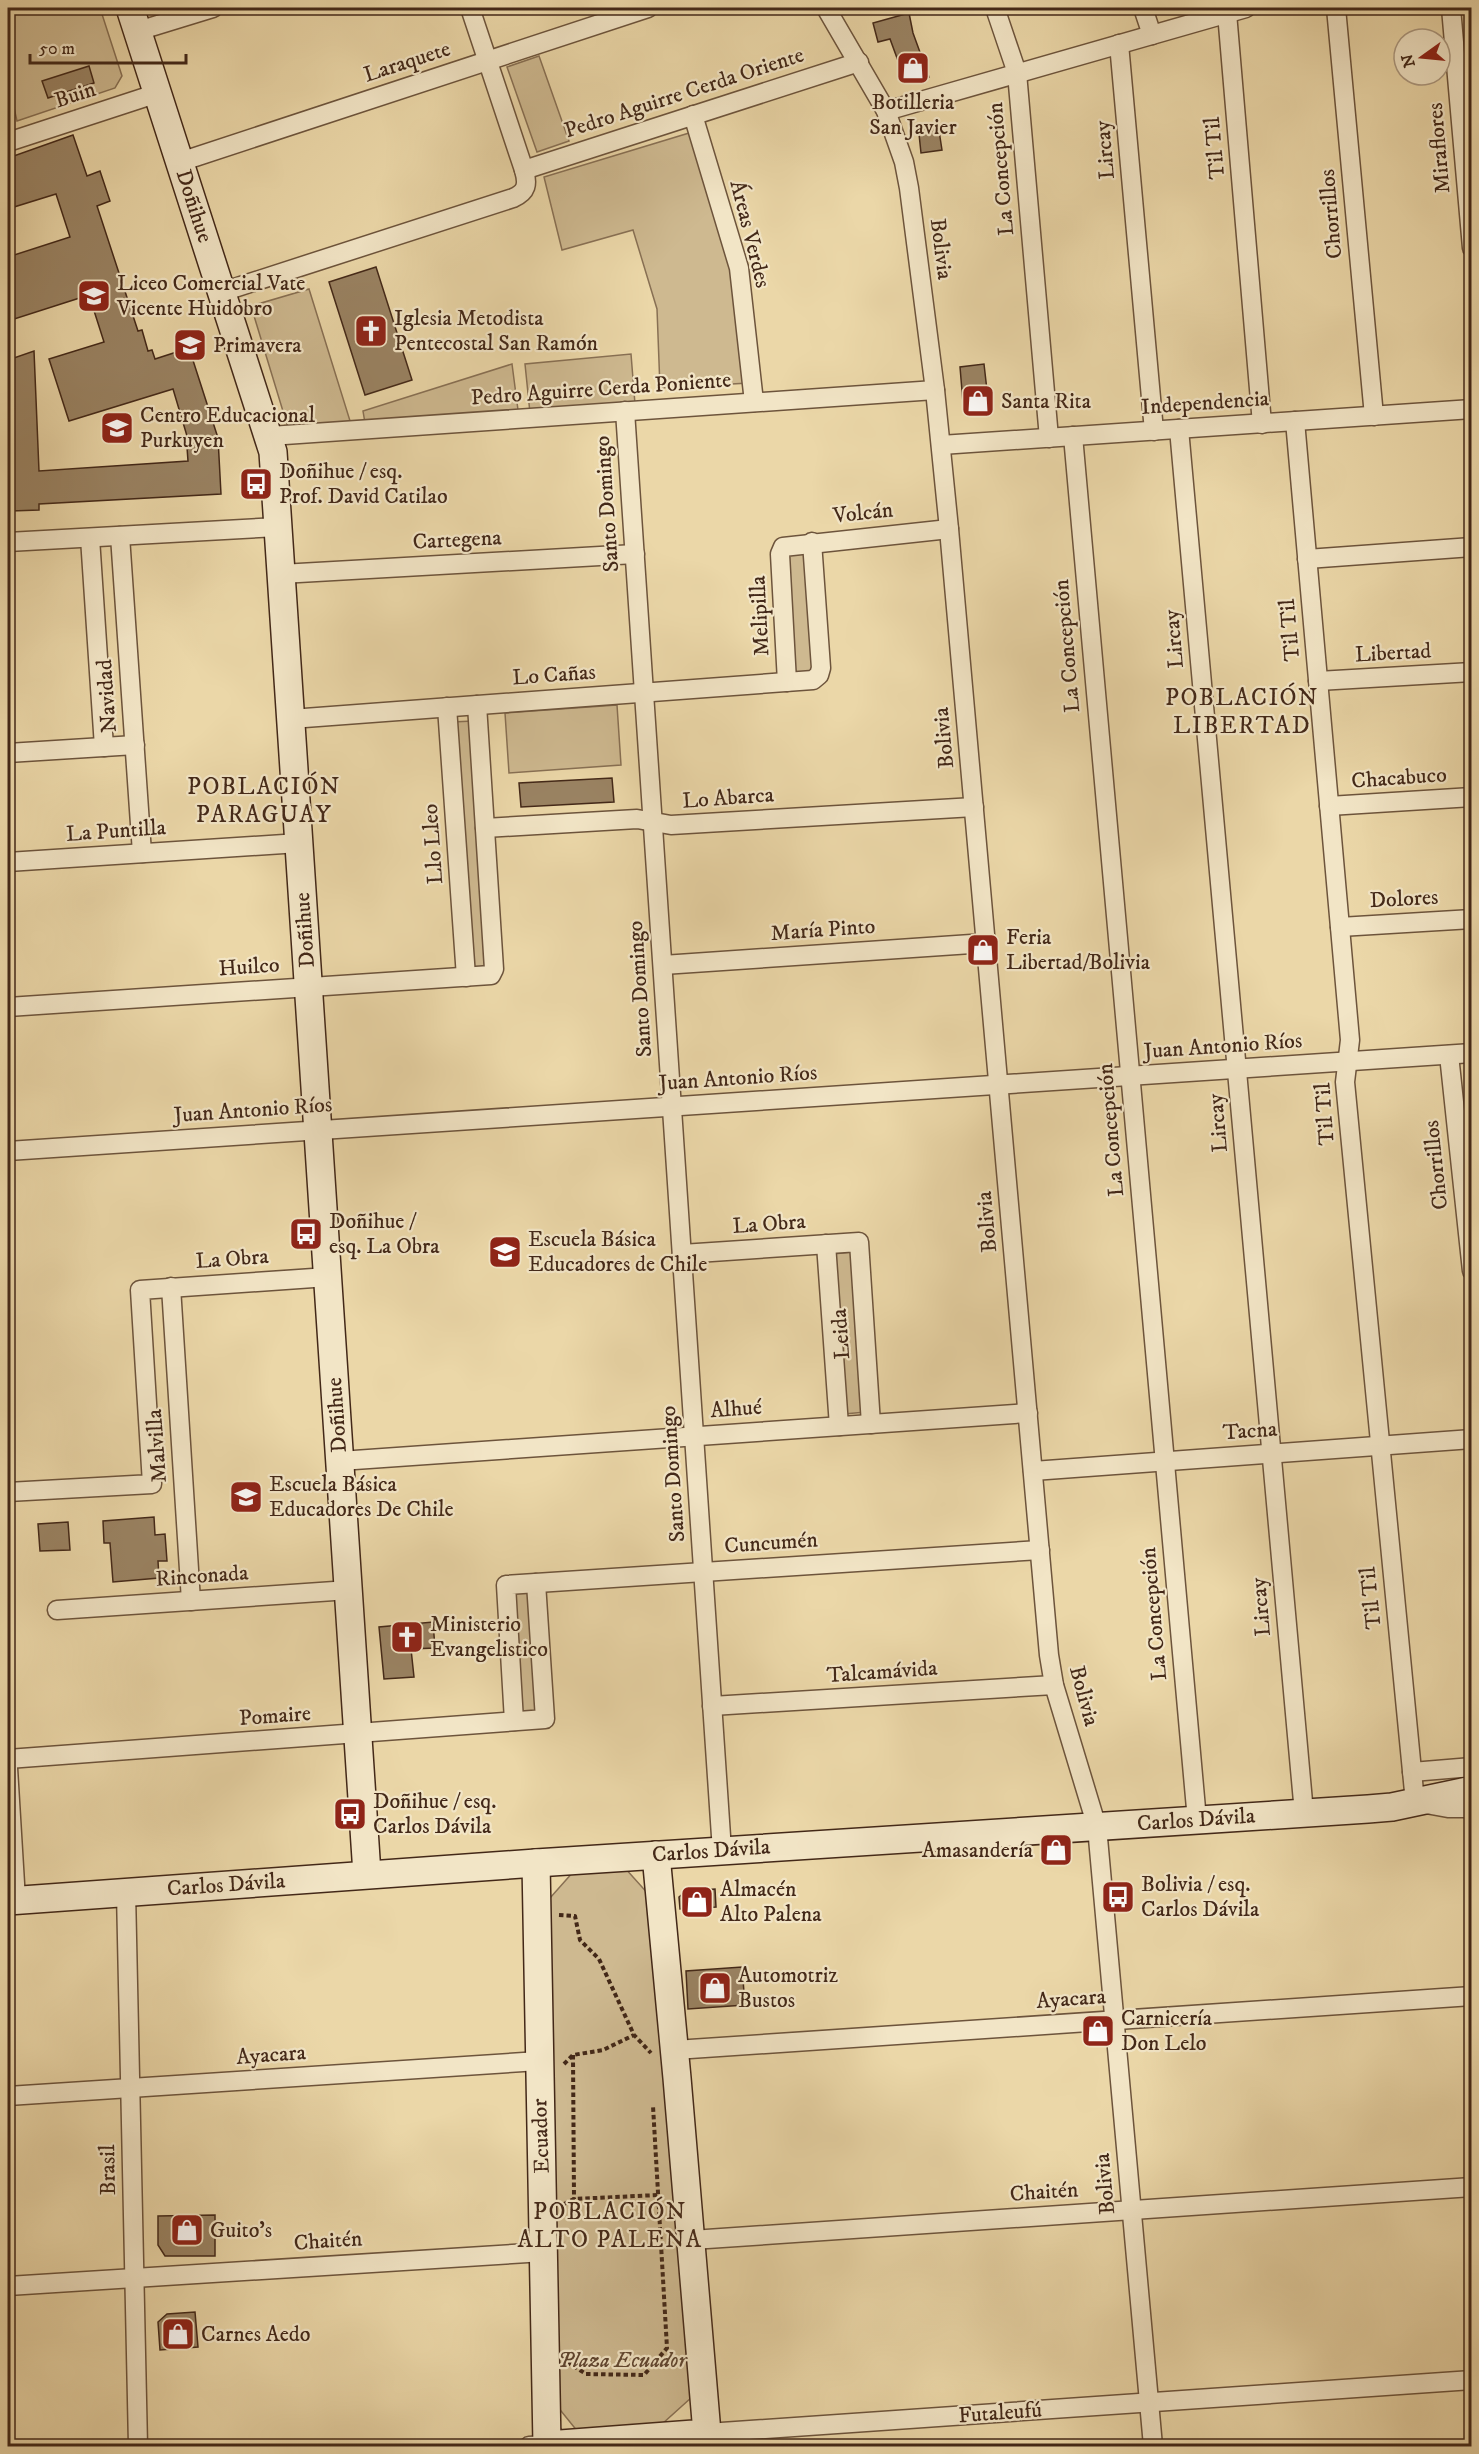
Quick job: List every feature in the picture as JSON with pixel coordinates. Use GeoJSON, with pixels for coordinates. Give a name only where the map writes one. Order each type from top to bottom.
{"type":"FeatureCollection","features":[{"type":"Feature","properties":{"kind":"street"},"geometry":{"type":"LineString","coordinates":[[134,19],[213,8]]}},
{"type":"Feature","properties":{"kind":"street"},"geometry":{"type":"LineString","coordinates":[[222,292],[513,198],[525,190],[527,184],[524,170],[470,8]]}},
{"type":"Feature","properties":{"kind":"street","name":"Laraquete"},"geometry":{"type":"LineString","coordinates":[[180,162],[648,8]]}},
{"type":"Feature","properties":{"kind":"street","name":"Bolivia"},"geometry":{"type":"LineString","coordinates":[[826,8],[886,111],[901,153],[909,188],[935,390],[949,529],[1048,1655],[1054,1685],[1097,1827],[1153,2446]]}},
{"type":"Feature","properties":{"kind":"street","name":"La Concepción"},"geometry":{"type":"LineString","coordinates":[[995,8],[1017,73],[1049,438]]}},
{"type":"Feature","properties":{"kind":"street"},"geometry":{"type":"LineString","coordinates":[[1143,8],[1152,34]]}},
{"type":"Feature","properties":{"kind":"street"},"geometry":{"type":"LineString","coordinates":[[886,111],[1246,8]]}},
{"type":"Feature","properties":{"kind":"street","name":"Chorrillos"},"geometry":{"type":"LineString","coordinates":[[1336,8],[1374,416]]}},
{"type":"Feature","properties":{"kind":"street","name":"Miraflores"},"geometry":{"type":"LineString","coordinates":[[1451,8],[1472,248]]}},
{"type":"Feature","properties":{"kind":"street","name":"Til Til"},"geometry":{"type":"LineString","coordinates":[[1227,13],[1262,424]]}},
{"type":"Feature","properties":{"kind":"street","name":"Doñihue"},"geometry":{"type":"LineString","coordinates":[[134,19],[270,436],[273,452],[367,1874]]}},
{"type":"Feature","properties":{"kind":"street","name":"Lircay"},"geometry":{"type":"LineString","coordinates":[[1119,44],[1155,431]]}},
{"type":"Feature","properties":{"kind":"street","name":"Pedro Aguirre Cerda Oriente"},"geometry":{"type":"LineString","coordinates":[[524,170],[859,62]]}},
{"type":"Feature","properties":{"kind":"street","name":"Buin"},"geometry":{"type":"LineString","coordinates":[[8,142],[158,93]]}},
{"type":"Feature","properties":{"kind":"street","name":"Áreas Verdes"},"geometry":{"type":"LineString","coordinates":[[693,116],[739,268],[754,402]]}},
{"type":"Feature","properties":{"kind":"street","name":"Pedro Aguirre Cerda Poniente"},"geometry":{"type":"LineString","coordinates":[[270,436],[935,390]]}},
{"type":"Feature","properties":{"kind":"street","name":"Independencia"},"geometry":{"type":"LineString","coordinates":[[941,445],[1472,410]]}},
{"type":"Feature","properties":{"kind":"street","name":"Santo Domingo"},"geometry":{"type":"LineString","coordinates":[[625,411],[722,1851]]}},
{"type":"Feature","properties":{"kind":"street","name":"Til Til"},"geometry":{"type":"LineString","coordinates":[[1295,421],[1350,1040],[1345,1082],[1415,1802]]}},
{"type":"Feature","properties":{"kind":"street","name":"Lircay"},"geometry":{"type":"LineString","coordinates":[[1179,429],[1304,1813]]}},
{"type":"Feature","properties":{"kind":"street","name":"La Concepción"},"geometry":{"type":"LineString","coordinates":[[1073,436],[1197,1820]]}},
{"type":"Feature","properties":{"kind":"street"},"geometry":{"type":"LineString","coordinates":[[8,542],[278,527]]}},
{"type":"Feature","properties":{"kind":"street","name":"Volcán"},"geometry":{"type":"LineString","coordinates":[[783,547],[812,542],[949,529]]}},
{"type":"Feature","properties":{"kind":"street","name":"Navidad"},"geometry":{"type":"LineString","coordinates":[[120,536],[142,854]]}},
{"type":"Feature","properties":{"kind":"street","name":"Navidad"},"geometry":{"type":"LineString","coordinates":[[90,538],[104,747]]}},
{"type":"Feature","properties":{"kind":"street","name":"Lo Cañas"},"geometry":{"type":"LineString","coordinates":[[291,719],[813,680],[819,675],[821,668],[812,542]]}},
{"type":"Feature","properties":{"kind":"street","name":"Melipilla"},"geometry":{"type":"LineString","coordinates":[[783,547],[780,554],[787,682]]}},
{"type":"Feature","properties":{"kind":"street"},"geometry":{"type":"LineString","coordinates":[[1307,559],[1472,548]]}},
{"type":"Feature","properties":{"kind":"street","name":"Cartegena"},"geometry":{"type":"LineString","coordinates":[[281,574],[635,554]]}},
{"type":"Feature","properties":{"kind":"street","name":"Libertad"},"geometry":{"type":"LineString","coordinates":[[1318,681],[1472,672]]}},
{"type":"Feature","properties":{"kind":"street"},"geometry":{"type":"LineString","coordinates":[[477,705],[485,828]]}},
{"type":"Feature","properties":{"kind":"street","name":"Llo Lleo"},"geometry":{"type":"LineString","coordinates":[[447,707],[466,977]]}},
{"type":"Feature","properties":{"kind":"street"},"geometry":{"type":"LineString","coordinates":[[8,753],[135,745]]}},
{"type":"Feature","properties":{"kind":"street","name":"Chacabuco"},"geometry":{"type":"LineString","coordinates":[[1329,806],[1472,797]]}},
{"type":"Feature","properties":{"kind":"street","name":"Lo Abarca"},"geometry":{"type":"LineString","coordinates":[[485,828],[637,819],[671,825],[974,807]]}},
{"type":"Feature","properties":{"kind":"street","name":"Huilco"},"geometry":{"type":"LineString","coordinates":[[8,1007],[493,974],[495,969],[485,828]]}},
{"type":"Feature","properties":{"kind":"street","name":"La Puntilla"},"geometry":{"type":"LineString","coordinates":[[8,862],[299,843]]}},
{"type":"Feature","properties":{"kind":"street","name":"Dolores"},"geometry":{"type":"LineString","coordinates":[[1340,927],[1472,919]]}},
{"type":"Feature","properties":{"kind":"street","name":"María Pinto"},"geometry":{"type":"LineString","coordinates":[[663,965],[986,943]]}},
{"type":"Feature","properties":{"kind":"street","name":"Juan Antonio Ríos"},"geometry":{"type":"LineString","coordinates":[[8,1151],[1472,1053]]}},
{"type":"Feature","properties":{"kind":"street","name":"Chorrillos"},"geometry":{"type":"LineString","coordinates":[[1449,1055],[1472,1271]]}},
{"type":"Feature","properties":{"kind":"street","name":"La Obra"},"geometry":{"type":"LineString","coordinates":[[682,1254],[859,1242]]}},
{"type":"Feature","properties":{"kind":"street","name":"Leida"},"geometry":{"type":"LineString","coordinates":[[859,1242],[871,1424]]}},
{"type":"Feature","properties":{"kind":"street","name":"Leida"},"geometry":{"type":"LineString","coordinates":[[826,1244],[839,1426]]}},
{"type":"Feature","properties":{"kind":"street","name":"La Obra"},"geometry":{"type":"LineString","coordinates":[[140,1290],[328,1278]]}},
{"type":"Feature","properties":{"kind":"street","name":"Malvilla"},"geometry":{"type":"LineString","coordinates":[[171,1287],[191,1601]]}},
{"type":"Feature","properties":{"kind":"street","name":"Malvilla"},"geometry":{"type":"LineString","coordinates":[[8,1492],[152,1484],[140,1290]]}},
{"type":"Feature","properties":{"kind":"street","name":"Alhué"},"geometry":{"type":"LineString","coordinates":[[340,1461],[1028,1413]]}},
{"type":"Feature","properties":{"kind":"street","name":"Tacna"},"geometry":{"type":"LineString","coordinates":[[1033,1471],[1472,1439]]}},
{"type":"Feature","properties":{"kind":"street","name":"Cuncumén"},"geometry":{"type":"LineString","coordinates":[[514,1721],[506,1585],[1040,1550]]}},
{"type":"Feature","properties":{"kind":"street","name":"Pomaire"},"geometry":{"type":"LineString","coordinates":[[8,1759],[545,1719],[536,1583]]}},
{"type":"Feature","properties":{"kind":"street","name":"Rinconada"},"geometry":{"type":"LineString","coordinates":[[57,1610],[349,1590]]}},
{"type":"Feature","properties":{"kind":"street","name":"Talcamávida"},"geometry":{"type":"LineString","coordinates":[[712,1706],[1054,1685]]}},
{"type":"Feature","properties":{"kind":"street"},"geometry":{"type":"LineString","coordinates":[[1412,1772],[1472,1767]]}},
{"type":"Feature","properties":{"kind":"street"},"geometry":{"type":"LineString","coordinates":[[8,1768],[12,1900]]}},
{"type":"Feature","properties":{"kind":"street","name":"Carlos Dávila"},"geometry":{"type":"LineString","coordinates":[[12,1900],[367,1874],[1376,1809],[1472,1790]]}},
{"type":"Feature","properties":{"kind":"street","name":"Carlos Dávila"},"geometry":{"type":"LineString","coordinates":[[1415,1802],[1448,1808],[1472,1808]]}},
{"type":"Feature","properties":{"kind":"street"},"geometry":{"type":"LineString","coordinates":[[656,1855],[663,2056],[692,2240],[707,2433]]}},
{"type":"Feature","properties":{"kind":"street","name":"Ecuador"},"geometry":{"type":"LineString","coordinates":[[536,1863],[546,2361],[537,2446]]}},
{"type":"Feature","properties":{"kind":"street","name":"Brasil"},"geometry":{"type":"LineString","coordinates":[[126,1892],[138,2446]]}},
{"type":"Feature","properties":{"kind":"street","name":"Ayacara"},"geometry":{"type":"LineString","coordinates":[[663,2056],[1115,2020],[1472,1996]]}},
{"type":"Feature","properties":{"kind":"street","name":"Ayacara"},"geometry":{"type":"LineString","coordinates":[[8,2096],[131,2088],[539,2072]]}},
{"type":"Feature","properties":{"kind":"street","name":"Chaitén"},"geometry":{"type":"LineString","coordinates":[[692,2240],[1472,2187]]}},
{"type":"Feature","properties":{"kind":"street","name":"Chaitén"},"geometry":{"type":"LineString","coordinates":[[8,2286],[544,2252]]}},
{"type":"Feature","properties":{"kind":"street","name":"Futaleufú"},"geometry":{"type":"LineString","coordinates":[[537,2446],[638,2442],[707,2433],[1472,2380]]}},
{"type":"Feature","properties":{"kind":"path"},"geometry":{"type":"LineString","coordinates":[[536,1932],[556,1916],[575,1916],[580,1940],[599,1959],[634,2035],[651,2052],[663,2056]]}},
{"type":"Feature","properties":{"kind":"path"},"geometry":{"type":"LineString","coordinates":[[539,2072],[573,2055],[603,2050],[634,2035]]}},
{"type":"Feature","properties":{"kind":"path"},"geometry":{"type":"LineString","coordinates":[[573,2055],[574,2199]]}},
{"type":"Feature","properties":{"kind":"path"},"geometry":{"type":"LineString","coordinates":[[546,2361],[567,2361],[586,2374],[644,2375],[666,2348],[653,2104]]}},
{"type":"Feature","properties":{"kind":"path"},"geometry":{"type":"LineString","coordinates":[[543,2214],[574,2199],[658,2195]]}},
{"type":"Feature","properties":{"kind":"green space"},"geometry":{"type":"Polygon","coordinates":[[[8,8],[100,8],[122,76],[115,88],[17,121],[8,82],[8,8]]]}},
{"type":"Feature","properties":{"kind":"green space"},"geometry":{"type":"Polygon","coordinates":[[[539,56],[569,141],[537,152],[507,67],[539,56]]]}},
{"type":"Feature","properties":{"kind":"green space"},"geometry":{"type":"Polygon","coordinates":[[[699,130],[740,266],[749,383],[660,388],[657,309],[633,230],[562,250],[544,177],[699,130]]]}},
{"type":"Feature","properties":{"kind":"green space"},"geometry":{"type":"Polygon","coordinates":[[[309,289],[351,424],[289,431],[251,306],[309,289]]]}},
{"type":"Feature","properties":{"kind":"green space"},"geometry":{"type":"Polygon","coordinates":[[[631,354],[635,404],[530,413],[525,364],[631,354]]]}},
{"type":"Feature","properties":{"kind":"green space"},"geometry":{"type":"Polygon","coordinates":[[[512,364],[518,410],[365,423],[363,411],[512,364]]]}},
{"type":"Feature","properties":{"kind":"green space"},"geometry":{"type":"Polygon","coordinates":[[[788,550],[805,553],[813,669],[811,675],[799,675],[794,671],[788,550]]]}},
{"type":"Feature","properties":{"kind":"green space"},"geometry":{"type":"Polygon","coordinates":[[[617,705],[621,765],[509,773],[505,713],[617,705]]]}},
{"type":"Feature","properties":{"kind":"green space"},"geometry":{"type":"Polygon","coordinates":[[[473,721],[488,969],[469,971],[452,722],[473,721]]]}},
{"type":"Feature","properties":{"kind":"green space"},"geometry":{"type":"Polygon","coordinates":[[[852,1252],[866,1412],[844,1414],[833,1254],[852,1252]]]}},
{"type":"Feature","properties":{"kind":"green space"},"geometry":{"type":"Polygon","coordinates":[[[532,1590],[540,1714],[520,1715],[511,1591],[532,1590]]]}},
{"type":"Feature","properties":{"kind":"green space","name":"Plaza Ecuador"},"geometry":{"type":"Polygon","coordinates":[[[624,1867],[651,1897],[692,2397],[662,2424],[578,2432],[557,2406],[550,1898],[574,1871],[624,1867]]]}},
{"type":"Feature","properties":{"kind":"building"},"geometry":{"type":"Polygon","coordinates":[[[909,13],[913,33],[929,77],[914,82],[904,77],[890,39],[878,42],[873,23],[909,13]]]}},
{"type":"Feature","properties":{"kind":"building"},"geometry":{"type":"Polygon","coordinates":[[[89,66],[94,83],[48,98],[42,81],[89,66]]]}},
{"type":"Feature","properties":{"kind":"building"},"geometry":{"type":"Polygon","coordinates":[[[938,124],[942,150],[921,153],[919,134],[925,126],[938,124]]]}},
{"type":"Feature","properties":{"kind":"building"},"geometry":{"type":"Polygon","coordinates":[[[73,135],[87,176],[100,171],[110,201],[97,206],[138,331],[142,330],[148,351],[152,350],[155,359],[189,348],[218,438],[221,494],[39,504],[39,510],[11,511],[8,458],[8,360],[34,351],[39,471],[188,461],[187,447],[190,446],[173,389],[69,421],[49,359],[104,342],[89,295],[8,321],[8,257],[70,237],[56,194],[14,207],[8,188],[8,158],[73,135]]]}},
{"type":"Feature","properties":{"kind":"building","name":"Iglesia Metodista Pentecostal San Ramón"},"geometry":{"type":"Polygon","coordinates":[[[376,267],[412,380],[365,395],[329,282],[376,267]]]}},
{"type":"Feature","properties":{"kind":"building"},"geometry":{"type":"Polygon","coordinates":[[[984,364],[989,408],[968,410],[963,403],[960,367],[984,364]]]}},
{"type":"Feature","properties":{"kind":"building"},"geometry":{"type":"Polygon","coordinates":[[[612,778],[614,802],[521,807],[519,783],[612,778]]]}},
{"type":"Feature","properties":{"kind":"building"},"geometry":{"type":"Polygon","coordinates":[[[154,1517],[155,1535],[165,1534],[167,1561],[158,1561],[159,1578],[113,1582],[110,1543],[104,1543],[103,1521],[154,1517]]]}},
{"type":"Feature","properties":{"kind":"building"},"geometry":{"type":"Polygon","coordinates":[[[68,1522],[70,1550],[40,1551],[38,1524],[68,1522]]]}},
{"type":"Feature","properties":{"kind":"building","name":"Ministerio Evangelistico"},"geometry":{"type":"Polygon","coordinates":[[[433,1622],[435,1648],[411,1649],[414,1677],[384,1679],[379,1627],[433,1622]]]}},
{"type":"Feature","properties":{"kind":"building","name":"Almacén Alto Palena"},"geometry":{"type":"Polygon","coordinates":[[[715,1889],[716,1907],[680,1909],[679,1897],[686,1891],[715,1889]]]}},
{"type":"Feature","properties":{"kind":"building","name":"Automotriz Bustos"},"geometry":{"type":"Polygon","coordinates":[[[742,1967],[745,2005],[688,2009],[686,1971],[742,1967]]]}},
{"type":"Feature","properties":{"kind":"building","name":"Guito's"},"geometry":{"type":"Polygon","coordinates":[[[215,2215],[215,2256],[165,2256],[158,2245],[158,2216],[215,2215]]]}},
{"type":"Feature","properties":{"kind":"building","name":"Carnes Aedo"},"geometry":{"type":"Polygon","coordinates":[[[195,2312],[198,2347],[160,2350],[158,2322],[167,2314],[195,2312]]]}},
{"type":"Feature","properties":{"kind":"place","name":"Botilleria San Javier"},"geometry":{"type":"Point","coordinates":[913,68]}},
{"type":"Feature","properties":{"kind":"place","name":"Liceo Comercial Vate Vicente Huidobro"},"geometry":{"type":"Point","coordinates":[94,296]}},
{"type":"Feature","properties":{"kind":"place","name":"Iglesia Metodista Pentecostal San Ramón"},"geometry":{"type":"Point","coordinates":[371,331]}},
{"type":"Feature","properties":{"kind":"place","name":"Primavera"},"geometry":{"type":"Point","coordinates":[190,345]}},
{"type":"Feature","properties":{"kind":"place","name":"Santa Rita"},"geometry":{"type":"Point","coordinates":[978,401]}},
{"type":"Feature","properties":{"kind":"place","name":"Centro Educacional Purkuyen"},"geometry":{"type":"Point","coordinates":[117,428]}},
{"type":"Feature","properties":{"kind":"place","name":"Doñihue / esq. Prof. David Catilao"},"geometry":{"type":"Point","coordinates":[256,484]}},
{"type":"Feature","properties":{"kind":"place","name":"Feria Libertad/Bolivia"},"geometry":{"type":"Point","coordinates":[983,950]}},
{"type":"Feature","properties":{"kind":"place","name":"Doñihue / esq. La Obra"},"geometry":{"type":"Point","coordinates":[306,1234]}},
{"type":"Feature","properties":{"kind":"place","name":"Escuela Básica Educadores de Chile"},"geometry":{"type":"Point","coordinates":[505,1252]}},
{"type":"Feature","properties":{"kind":"place","name":"Escuela Básica Educadores De Chile"},"geometry":{"type":"Point","coordinates":[246,1497]}},
{"type":"Feature","properties":{"kind":"place","name":"Ministerio Evangelistico"},"geometry":{"type":"Point","coordinates":[407,1637]}},
{"type":"Feature","properties":{"kind":"place","name":"Doñihue / esq. Carlos Dávila"},"geometry":{"type":"Point","coordinates":[350,1814]}},
{"type":"Feature","properties":{"kind":"place","name":"Amasandería"},"geometry":{"type":"Point","coordinates":[1056,1850]}},
{"type":"Feature","properties":{"kind":"place","name":"Bolivia / esq. Carlos Dávila"},"geometry":{"type":"Point","coordinates":[1118,1897]}},
{"type":"Feature","properties":{"kind":"place","name":"Almacén Alto Palena"},"geometry":{"type":"Point","coordinates":[697,1902]}},
{"type":"Feature","properties":{"kind":"place","name":"Automotriz Bustos"},"geometry":{"type":"Point","coordinates":[715,1988]}},
{"type":"Feature","properties":{"kind":"place","name":"Carnicería Don Lelo"},"geometry":{"type":"Point","coordinates":[1098,2031]}},
{"type":"Feature","properties":{"kind":"place","name":"Guito's"},"geometry":{"type":"Point","coordinates":[187,2230]}},
{"type":"Feature","properties":{"kind":"place","name":"Carnes Aedo"},"geometry":{"type":"Point","coordinates":[178,2334]}},
{"type":"Feature","properties":{"kind":"district","name":"POBLACIÓN LIBERTAD"},"geometry":{"type":"Point","coordinates":[1242,712]}},
{"type":"Feature","properties":{"kind":"district","name":"POBLACIÓN PARAGUAY"},"geometry":{"type":"Point","coordinates":[264,801]}},
{"type":"Feature","properties":{"kind":"district","name":"POBLACIÓN ALTO PALENA"},"geometry":{"type":"Point","coordinates":[610,2226]}}]}
